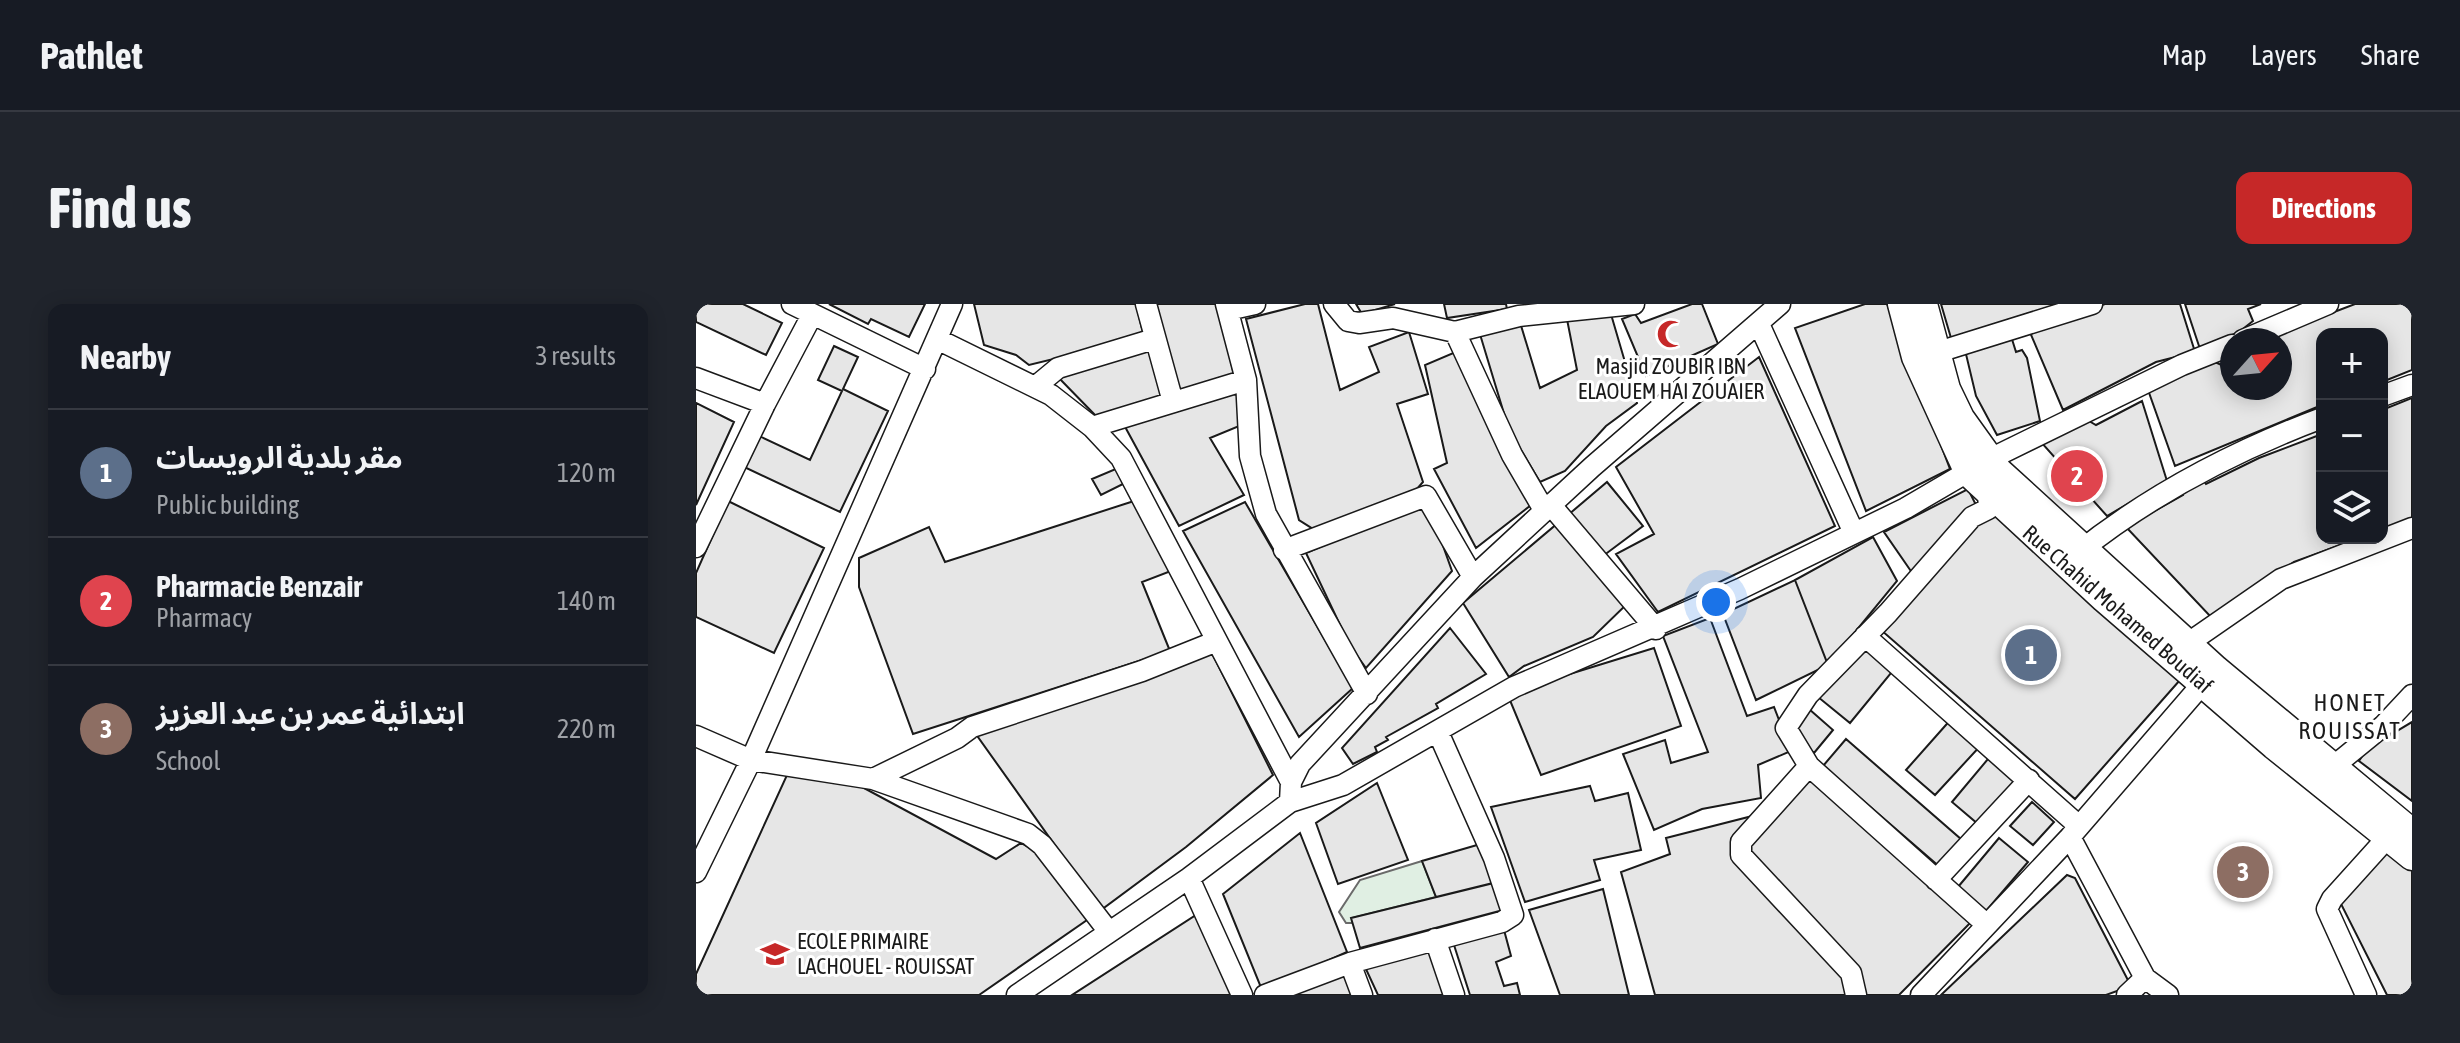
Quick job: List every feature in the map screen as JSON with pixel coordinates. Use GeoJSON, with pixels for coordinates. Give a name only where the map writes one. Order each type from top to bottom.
{"type":"FeatureCollection","features":[{"type":"Feature","properties":{"kind":"main road","name":"Rue Chahid Mohamed Boudiaf"},"geometry":{"type":"LineString","coordinates":[[1901,304],[1924,380],[1978,466],[2073,557],[2209,676],[2400,835],[2412,857]]}},
{"type":"Feature","properties":{"kind":"main road","name":"Rue Chahid Mohamed Boudiaf"},"geometry":{"type":"LineString","coordinates":[[1924,304],[1935,353],[1989,496],[2187,644],[2209,676]]}},
{"type":"Feature","properties":{"kind":"street"},"geometry":{"type":"LineString","coordinates":[[696,872],[751,760],[939,340],[952,304]]}},
{"type":"Feature","properties":{"kind":"street"},"geometry":{"type":"LineString","coordinates":[[1146,304],[1173,402]]}},
{"type":"Feature","properties":{"kind":"street"},"geometry":{"type":"LineString","coordinates":[[1255,304],[1227,307],[1246,380],[1253,471],[1266,514],[1284,550],[1367,694]]}},
{"type":"Feature","properties":{"kind":"street"},"geometry":{"type":"LineString","coordinates":[[1334,304],[1348,321],[1359,323],[1393,318],[1455,332],[1516,310],[1634,304]]}},
{"type":"Feature","properties":{"kind":"street"},"geometry":{"type":"LineString","coordinates":[[1028,992],[1189,878],[1291,792],[1300,764],[1473,577],[1547,507],[1780,304]]}},
{"type":"Feature","properties":{"kind":"street"},"geometry":{"type":"LineString","coordinates":[[1935,353],[2092,304]]}},
{"type":"Feature","properties":{"kind":"street"},"geometry":{"type":"LineString","coordinates":[[2271,328],[2328,304]]}},
{"type":"Feature","properties":{"kind":"street"},"geometry":{"type":"LineString","coordinates":[[696,547],[765,404],[799,307],[925,369]]}},
{"type":"Feature","properties":{"kind":"street"},"geometry":{"type":"LineString","coordinates":[[1759,324],[1854,533]]}},
{"type":"Feature","properties":{"kind":"street"},"geometry":{"type":"LineString","coordinates":[[1455,332],[1512,455],[1547,507],[1656,629]]}},
{"type":"Feature","properties":{"kind":"street"},"geometry":{"type":"LineString","coordinates":[[1035,387],[1058,368],[1154,339]]}},
{"type":"Feature","properties":{"kind":"street"},"geometry":{"type":"LineString","coordinates":[[939,340],[1035,387],[1092,427],[1121,458],[1217,641],[1291,792]]}},
{"type":"Feature","properties":{"kind":"street"},"geometry":{"type":"LineString","coordinates":[[1291,792],[1343,785],[1514,687],[1656,629],[1854,533],[1978,466],[2182,365],[2220,350]]}},
{"type":"Feature","properties":{"kind":"street"},"geometry":{"type":"LineString","coordinates":[[696,378],[765,404]]}},
{"type":"Feature","properties":{"kind":"street"},"geometry":{"type":"LineString","coordinates":[[1092,427],[1246,380]]}},
{"type":"Feature","properties":{"kind":"street"},"geometry":{"type":"LineString","coordinates":[[2388,394],[2412,385]]}},
{"type":"Feature","properties":{"kind":"street"},"geometry":{"type":"LineString","coordinates":[[2073,557],[2139,509],[2227,458],[2316,421]]}},
{"type":"Feature","properties":{"kind":"street"},"geometry":{"type":"LineString","coordinates":[[1284,550],[1426,496],[1473,577]]}},
{"type":"Feature","properties":{"kind":"street"},"geometry":{"type":"LineString","coordinates":[[1987,925],[1809,766],[1788,734],[1787,721],[1972,517],[1988,509],[1989,496]]}},
{"type":"Feature","properties":{"kind":"street"},"geometry":{"type":"LineString","coordinates":[[2187,644],[2281,579],[2412,528]]}},
{"type":"Feature","properties":{"kind":"street"},"geometry":{"type":"LineString","coordinates":[[1865,636],[2029,780],[2074,831],[2145,978],[2168,995]]}},
{"type":"Feature","properties":{"kind":"street"},"geometry":{"type":"LineString","coordinates":[[873,779],[957,738],[972,727],[1142,671],[1217,641]]}},
{"type":"Feature","properties":{"kind":"street"},"geometry":{"type":"LineString","coordinates":[[1921,995],[2074,831],[2209,676]]}},
{"type":"Feature","properties":{"kind":"street"},"geometry":{"type":"LineString","coordinates":[[2325,774],[2383,726],[2412,695]]}},
{"type":"Feature","properties":{"kind":"street"},"geometry":{"type":"LineString","coordinates":[[1265,995],[1350,963],[1502,922],[1513,915],[1514,909],[1438,732]]}},
{"type":"Feature","properties":{"kind":"street"},"geometry":{"type":"LineString","coordinates":[[696,736],[751,760],[873,779],[1028,834],[1042,845],[1109,932]]}},
{"type":"Feature","properties":{"kind":"street"},"geometry":{"type":"LineString","coordinates":[[1809,766],[1741,842],[1741,855],[1851,973],[1856,995]]}},
{"type":"Feature","properties":{"kind":"street"},"geometry":{"type":"LineString","coordinates":[[1936,880],[2029,780]]}},
{"type":"Feature","properties":{"kind":"street"},"geometry":{"type":"LineString","coordinates":[[2366,995],[2327,909],[2332,899],[2400,835]]}},
{"type":"Feature","properties":{"kind":"street"},"geometry":{"type":"LineString","coordinates":[[1189,878],[1242,995]]}},
{"type":"Feature","properties":{"kind":"street"},"geometry":{"type":"LineString","coordinates":[[1435,939],[1454,995]]}},
{"type":"Feature","properties":{"kind":"street"},"geometry":{"type":"LineString","coordinates":[[1350,963],[1362,995]]}},
{"type":"Feature","properties":{"kind":"street"},"geometry":{"type":"LineString","coordinates":[[2127,995],[2145,978]]}},
{"type":"Feature","properties":{"kind":"green space"},"geometry":{"type":"Polygon","coordinates":[[[1422,861],[1436,897],[1352,918],[1353,923],[1346,923],[1339,912],[1360,880],[1422,861]]]}},
{"type":"Feature","properties":{"kind":"building"},"geometry":{"type":"Polygon","coordinates":[[[696,304],[743,304],[782,323],[766,355],[696,322],[696,304]]]}},
{"type":"Feature","properties":{"kind":"building"},"geometry":{"type":"Polygon","coordinates":[[[829,304],[925,304],[909,337],[871,319],[868,324],[829,304]]]}},
{"type":"Feature","properties":{"kind":"building"},"geometry":{"type":"Polygon","coordinates":[[[974,304],[1136,304],[1144,337],[1029,365],[1016,355],[984,345],[974,304]]]}},
{"type":"Feature","properties":{"kind":"building"},"geometry":{"type":"Polygon","coordinates":[[[1154,304],[1218,304],[1234,375],[1177,393],[1154,304]]]}},
{"type":"Feature","properties":{"kind":"building"},"geometry":{"type":"Polygon","coordinates":[[[1305,304],[1318,304],[1340,390],[1379,372],[1369,347],[1409,332],[1428,394],[1397,404],[1423,482],[1416,490],[1318,532],[1299,520],[1246,319],[1305,304]]]}},
{"type":"Feature","properties":{"kind":"building"},"geometry":{"type":"Polygon","coordinates":[[[1356,304],[1395,304],[1362,314],[1356,304]]]}},
{"type":"Feature","properties":{"kind":"building"},"geometry":{"type":"Polygon","coordinates":[[[1444,304],[1506,304],[1507,309],[1447,318],[1444,304]]]}},
{"type":"Feature","properties":{"kind":"building"},"geometry":{"type":"Polygon","coordinates":[[[1564,304],[1608,304],[1637,403],[1606,426],[1565,471],[1540,482],[1509,430],[1479,331],[1519,319],[1540,388],[1577,370],[1564,304]]]}},
{"type":"Feature","properties":{"kind":"building","name":"Masjid ZOUBIR IBN ELAOUEM HAI ZOUAIER"},"geometry":{"type":"Polygon","coordinates":[[[1692,304],[1702,304],[1718,344],[1646,376],[1622,319],[1635,314],[1641,323],[1692,304]]]}},
{"type":"Feature","properties":{"kind":"building"},"geometry":{"type":"Polygon","coordinates":[[[1865,304],[1887,304],[1950,469],[1866,511],[1795,328],[1865,304]]]}},
{"type":"Feature","properties":{"kind":"building"},"geometry":{"type":"Polygon","coordinates":[[[1941,304],[2059,304],[1951,338],[1941,304]]]}},
{"type":"Feature","properties":{"kind":"building"},"geometry":{"type":"Polygon","coordinates":[[[2105,304],[2180,304],[2195,352],[2156,362],[2063,410],[2029,330],[2105,304]]]}},
{"type":"Feature","properties":{"kind":"building"},"geometry":{"type":"Polygon","coordinates":[[[2185,304],[2261,304],[2248,309],[2253,321],[2244,328],[2220,328],[2220,340],[2200,349],[2185,304]]]}},
{"type":"Feature","properties":{"kind":"building"},"geometry":{"type":"Polygon","coordinates":[[[2355,304],[2412,304],[2412,370],[2388,380],[2388,328],[2316,328],[2316,407],[2175,466],[2147,387],[2213,361],[2220,364],[2220,400],[2292,400],[2292,328],[2355,304]]]}},
{"type":"Feature","properties":{"kind":"building"},"geometry":{"type":"Polygon","coordinates":[[[2011,336],[2016,352],[2022,350],[2027,358],[2040,421],[1997,435],[1976,396],[1965,350],[2011,336]]]}},
{"type":"Feature","properties":{"kind":"building"},"geometry":{"type":"Polygon","coordinates":[[[834,346],[858,357],[843,389],[888,411],[840,512],[740,465],[755,434],[810,460],[842,391],[818,380],[834,346]]]}},
{"type":"Feature","properties":{"kind":"building"},"geometry":{"type":"Polygon","coordinates":[[[1149,350],[1163,397],[1097,417],[1056,375],[1149,350]]]}},
{"type":"Feature","properties":{"kind":"building"},"geometry":{"type":"Polygon","coordinates":[[[1458,351],[1535,502],[1476,548],[1434,469],[1447,463],[1425,365],[1458,351]]]}},
{"type":"Feature","properties":{"kind":"building"},"geometry":{"type":"Polygon","coordinates":[[[1759,357],[1835,526],[1658,612],[1616,554],[1654,534],[1616,467],[1759,357]]]}},
{"type":"Feature","properties":{"kind":"building"},"geometry":{"type":"Polygon","coordinates":[[[1237,387],[1249,422],[1210,438],[1244,495],[1179,526],[1123,423],[1237,387]]]}},
{"type":"Feature","properties":{"kind":"building"},"geometry":{"type":"Polygon","coordinates":[[[2412,398],[2412,519],[2388,528],[2388,472],[2388,408],[2412,398]]]}},
{"type":"Feature","properties":{"kind":"building"},"geometry":{"type":"Polygon","coordinates":[[[2142,401],[2167,481],[2107,516],[2040,441],[2089,421],[2096,425],[2142,401]]]}},
{"type":"Feature","properties":{"kind":"building"},"geometry":{"type":"Polygon","coordinates":[[[696,403],[734,422],[696,505],[696,403]]]}},
{"type":"Feature","properties":{"kind":"building"},"geometry":{"type":"Polygon","coordinates":[[[2316,436],[2316,544],[2344,544],[2294,562],[2210,616],[2126,527],[2183,495],[2182,491],[2204,481],[2206,484],[2259,458],[2316,436]]]}},
{"type":"Feature","properties":{"kind":"building"},"geometry":{"type":"Polygon","coordinates":[[[1118,468],[1125,483],[1101,495],[1092,479],[1118,468]]]}},
{"type":"Feature","properties":{"kind":"building"},"geometry":{"type":"Polygon","coordinates":[[[1607,482],[1643,526],[1603,556],[1568,515],[1607,482]]]}},
{"type":"Feature","properties":{"kind":"building"},"geometry":{"type":"Polygon","coordinates":[[[1968,489],[1977,507],[1915,577],[1884,532],[1968,489]]]}},
{"type":"Feature","properties":{"kind":"building"},"geometry":{"type":"Polygon","coordinates":[[[728,501],[824,548],[774,653],[696,617],[696,573],[728,501]]]}},
{"type":"Feature","properties":{"kind":"building"},"geometry":{"type":"Polygon","coordinates":[[[1134,501],[1171,571],[1142,582],[1170,651],[913,734],[859,587],[859,558],[929,527],[945,562],[1134,501]]]}},
{"type":"Feature","properties":{"kind":"building"},"geometry":{"type":"Polygon","coordinates":[[[1427,501],[1452,571],[1366,668],[1350,646],[1306,553],[1427,501]]]}},
{"type":"Feature","properties":{"kind":"building"},"geometry":{"type":"Polygon","coordinates":[[[1245,502],[1353,688],[1299,737],[1183,531],[1245,502]]]}},
{"type":"Feature","properties":{"kind":"building"},"geometry":{"type":"Polygon","coordinates":[[[1988,509],[2180,680],[2075,799],[1881,630],[1988,509]]]}},
{"type":"Feature","properties":{"kind":"building"},"geometry":{"type":"Polygon","coordinates":[[[1558,523],[1629,602],[1593,637],[1524,666],[1509,677],[1463,603],[1558,523]]]}},
{"type":"Feature","properties":{"kind":"building"},"geometry":{"type":"Polygon","coordinates":[[[1873,537],[1897,581],[1828,665],[1795,580],[1873,537]]]}},
{"type":"Feature","properties":{"kind":"building"},"geometry":{"type":"Polygon","coordinates":[[[1795,580],[1828,665],[1756,700],[1723,614],[1795,580]]]}},
{"type":"Feature","properties":{"kind":"building"},"geometry":{"type":"Polygon","coordinates":[[[1710,618],[1747,716],[1774,707],[1791,751],[1758,765],[1761,798],[1702,809],[1654,830],[1623,754],[1665,740],[1671,763],[1708,752],[1663,636],[1710,618]]]}},
{"type":"Feature","properties":{"kind":"building"},"geometry":{"type":"Polygon","coordinates":[[[1450,628],[1486,674],[1436,704],[1438,708],[1386,737],[1388,740],[1375,747],[1377,752],[1353,764],[1342,748],[1450,628]]]}},
{"type":"Feature","properties":{"kind":"building"},"geometry":{"type":"Polygon","coordinates":[[[1866,642],[1896,667],[1850,723],[1818,697],[1866,642]]]}},
{"type":"Feature","properties":{"kind":"building"},"geometry":{"type":"Polygon","coordinates":[[[1654,648],[1681,726],[1541,775],[1509,698],[1547,681],[1654,648]]]}},
{"type":"Feature","properties":{"kind":"building"},"geometry":{"type":"Polygon","coordinates":[[[1212,653],[1273,775],[1186,847],[1101,910],[973,730],[1212,653]]]}},
{"type":"Feature","properties":{"kind":"building"},"geometry":{"type":"Polygon","coordinates":[[[1809,709],[1833,730],[1814,753],[1797,739],[1796,725],[1809,709]]]}},
{"type":"Feature","properties":{"kind":"building"},"geometry":{"type":"Polygon","coordinates":[[[1953,717],[1983,743],[1935,795],[1906,770],[1953,717]]]}},
{"type":"Feature","properties":{"kind":"building"},"geometry":{"type":"Polygon","coordinates":[[[2412,722],[2412,801],[2359,761],[2367,749],[2412,722]]]}},
{"type":"Feature","properties":{"kind":"building"},"geometry":{"type":"Polygon","coordinates":[[[1846,739],[1962,840],[1941,868],[1823,766],[1846,739]]]}},
{"type":"Feature","properties":{"kind":"building"},"geometry":{"type":"Polygon","coordinates":[[[1993,753],[2020,775],[1978,824],[1952,802],[1993,753]]]}},
{"type":"Feature","properties":{"kind":"building"},"geometry":{"type":"Polygon","coordinates":[[[1813,773],[1976,917],[1899,995],[1655,995],[1621,872],[1670,854],[1666,838],[1760,814],[1813,773]]]}},
{"type":"Feature","properties":{"kind":"building"},"geometry":{"type":"Polygon","coordinates":[[[787,775],[851,781],[996,859],[1021,843],[1037,852],[1087,920],[979,995],[696,995],[696,974],[787,775]]]}},
{"type":"Feature","properties":{"kind":"building"},"geometry":{"type":"Polygon","coordinates":[[[1377,783],[1408,860],[1338,884],[1316,823],[1377,783]]]}},
{"type":"Feature","properties":{"kind":"building"},"geometry":{"type":"Polygon","coordinates":[[[1590,786],[1595,801],[1628,793],[1641,850],[1594,860],[1600,880],[1525,902],[1491,807],[1590,786]]]}},
{"type":"Feature","properties":{"kind":"building"},"geometry":{"type":"Polygon","coordinates":[[[2032,802],[2054,822],[2033,845],[2010,826],[2032,802]]]}},
{"type":"Feature","properties":{"kind":"building"},"geometry":{"type":"Polygon","coordinates":[[[1300,833],[1347,952],[1262,990],[1223,894],[1300,833]]]}},
{"type":"Feature","properties":{"kind":"building"},"geometry":{"type":"Polygon","coordinates":[[[1999,838],[2028,862],[1986,911],[1958,887],[1999,838]]]}},
{"type":"Feature","properties":{"kind":"building"},"geometry":{"type":"Polygon","coordinates":[[[1484,843],[1497,882],[1436,897],[1422,861],[1484,843]]]}},
{"type":"Feature","properties":{"kind":"building"},"geometry":{"type":"Polygon","coordinates":[[[2389,845],[2412,866],[2412,995],[2387,995],[2339,900],[2389,845]]]}},
{"type":"Feature","properties":{"kind":"building"},"geometry":{"type":"Polygon","coordinates":[[[2067,875],[2075,878],[2131,986],[2106,995],[1941,995],[2067,875]]]}},
{"type":"Feature","properties":{"kind":"building"},"geometry":{"type":"Polygon","coordinates":[[[1502,881],[1507,909],[1360,948],[1351,918],[1502,881]]]}},
{"type":"Feature","properties":{"kind":"building"},"geometry":{"type":"Polygon","coordinates":[[[1603,889],[1629,995],[1560,995],[1529,910],[1603,889]]]}},
{"type":"Feature","properties":{"kind":"building"},"geometry":{"type":"Polygon","coordinates":[[[1196,915],[1237,995],[1072,995],[1196,915]]]}},
{"type":"Feature","properties":{"kind":"building"},"geometry":{"type":"Polygon","coordinates":[[[1504,930],[1511,956],[1496,962],[1504,986],[1517,983],[1520,995],[1470,995],[1454,945],[1504,930]]]}},
{"type":"Feature","properties":{"kind":"building"},"geometry":{"type":"Polygon","coordinates":[[[1434,950],[1448,995],[1378,995],[1365,967],[1434,950]]]}},
{"type":"Feature","properties":{"kind":"building"},"geometry":{"type":"Polygon","coordinates":[[[1345,971],[1354,995],[1279,995],[1345,971]]]}},
{"type":"Feature","properties":{"kind":"place","name":"Masjid ZOUBIR IBN ELAOUEM HAI ZOUAIER"},"geometry":{"type":"Point","coordinates":[1671,334]}},
{"type":"Feature","properties":{"kind":"place","name":"Pharmacie Benzair"},"geometry":{"type":"Point","coordinates":[2077,476]}},
{"type":"Feature","properties":{"kind":"place","name":"مقر بلدية الرويسات"},"geometry":{"type":"Point","coordinates":[2031,655]}},
{"type":"Feature","properties":{"kind":"place","name":"ابتدائية عمر بن عبد العزيز"},"geometry":{"type":"Point","coordinates":[2243,872]}},
{"type":"Feature","properties":{"kind":"place","name":"ECOLE PRIMAIRE LACHOUEL - ROUISSAT"},"geometry":{"type":"Point","coordinates":[775,954]}},
{"type":"Feature","properties":{"kind":"district","name":"HONET ROUISSAT"},"geometry":{"type":"Point","coordinates":[2350,716]}}]}
